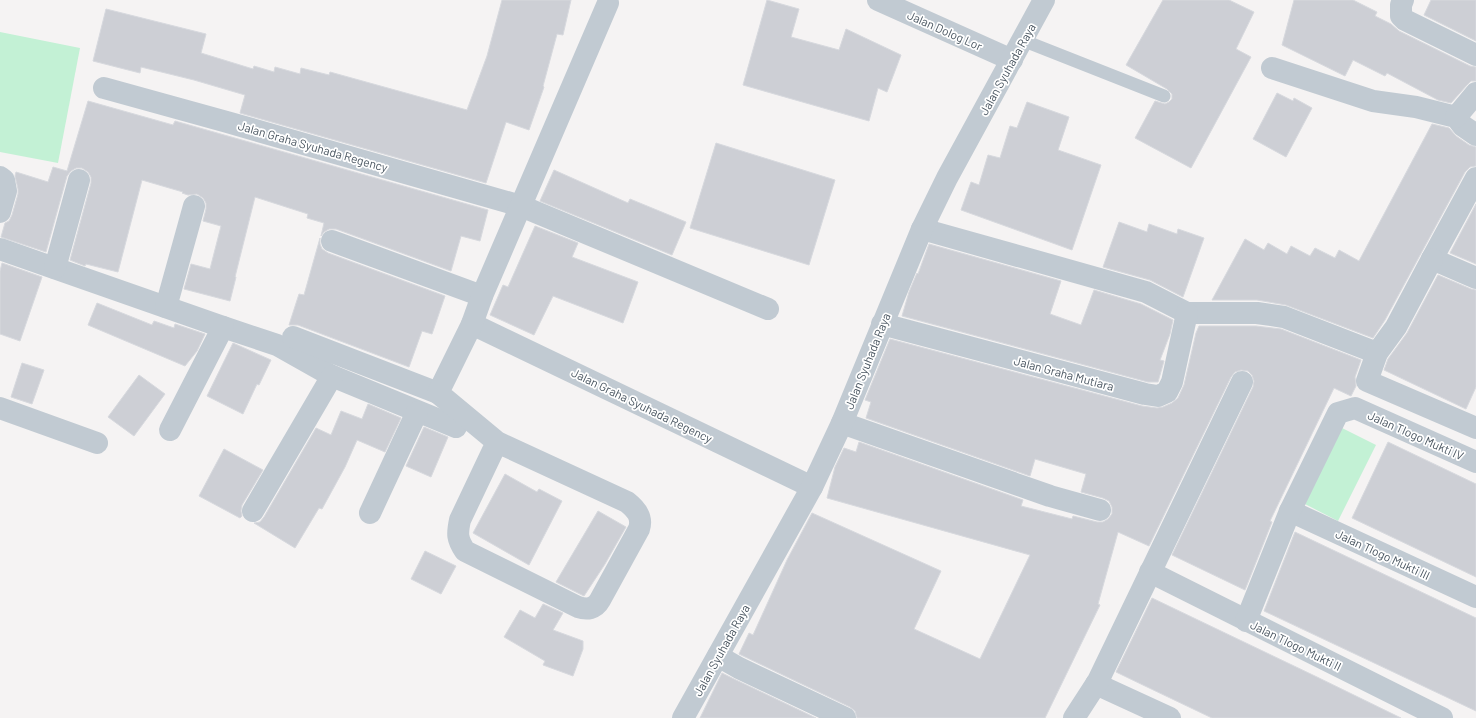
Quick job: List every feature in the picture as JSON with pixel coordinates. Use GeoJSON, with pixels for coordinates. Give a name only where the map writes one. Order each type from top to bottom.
{"type":"FeatureCollection","features":[{"type":"Feature","properties":{"kind":"street","name":"Jalan Dolog Lor"},"geometry":{"type":"LineString","coordinates":[[878,0],[1012,60]]}},
{"type":"Feature","properties":{"kind":"street","name":"Jalan Syuhada Raya"},"geometry":{"type":"LineString","coordinates":[[683,718],[812,486],[842,423],[922,229],[947,178],[1044,0]]}},
{"type":"Feature","properties":{"kind":"street"},"geometry":{"type":"LineString","coordinates":[[1403,0],[1400,16],[1405,20],[1476,55]]}},
{"type":"Feature","properties":{"kind":"street"},"geometry":{"type":"LineString","coordinates":[[438,393],[472,324],[482,296],[608,3]]}},
{"type":"Feature","properties":{"kind":"street"},"geometry":{"type":"LineString","coordinates":[[1272,68],[1373,101],[1416,107],[1456,117],[1464,126],[1476,135]]}},
{"type":"Feature","properties":{"kind":"street","name":"Jalan Graha Syuhada Regency"},"geometry":{"type":"LineString","coordinates":[[104,88],[521,206],[768,309]]}},
{"type":"Feature","properties":{"kind":"street"},"geometry":{"type":"LineString","coordinates":[[1456,117],[1476,93]]}},
{"type":"Feature","properties":{"kind":"street"},"geometry":{"type":"LineString","coordinates":[[0,177],[4,180],[6,191],[0,212]]}},
{"type":"Feature","properties":{"kind":"street"},"geometry":{"type":"LineString","coordinates":[[1476,178],[1396,327],[1377,353],[1367,381],[1476,428]]}},
{"type":"Feature","properties":{"kind":"street"},"geometry":{"type":"LineString","coordinates":[[55,268],[80,180]]}},
{"type":"Feature","properties":{"kind":"street"},"geometry":{"type":"LineString","coordinates":[[166,307],[194,206]]}},
{"type":"Feature","properties":{"kind":"street"},"geometry":{"type":"LineString","coordinates":[[922,229],[1146,292],[1187,313],[1257,313],[1284,317],[1377,353]]}},
{"type":"Feature","properties":{"kind":"street"},"geometry":{"type":"LineString","coordinates":[[332,241],[482,296]]}},
{"type":"Feature","properties":{"kind":"street"},"geometry":{"type":"LineString","coordinates":[[0,249],[277,345],[332,376],[456,428]]}},
{"type":"Feature","properties":{"kind":"street"},"geometry":{"type":"LineString","coordinates":[[1432,259],[1476,278]]}},
{"type":"Feature","properties":{"kind":"street","name":"Jalan Graha Mutiara"},"geometry":{"type":"LineString","coordinates":[[882,324],[1145,394],[1158,396],[1167,392],[1172,382],[1187,313]]}},
{"type":"Feature","properties":{"kind":"street","name":"Jalan Graha Syuhada Regency"},"geometry":{"type":"LineString","coordinates":[[472,324],[812,486]]}},
{"type":"Feature","properties":{"kind":"street"},"geometry":{"type":"LineString","coordinates":[[170,430],[223,327]]}},
{"type":"Feature","properties":{"kind":"street"},"geometry":{"type":"LineString","coordinates":[[293,337],[438,393],[497,442],[627,502],[637,511],[641,524],[598,604],[594,607],[584,609],[571,603],[465,551],[459,542],[458,531],[460,520],[497,442]]}},
{"type":"Feature","properties":{"kind":"street"},"geometry":{"type":"LineString","coordinates":[[253,511],[332,376]]}},
{"type":"Feature","properties":{"kind":"street"},"geometry":{"type":"LineString","coordinates":[[1074,718],[1096,684],[1242,382]]}},
{"type":"Feature","properties":{"kind":"street"},"geometry":{"type":"LineString","coordinates":[[0,408],[97,443]]}},
{"type":"Feature","properties":{"kind":"street","name":"Jalan Tlogo Mukti IV"},"geometry":{"type":"LineString","coordinates":[[1290,511],[1338,413],[1355,408],[1476,462]]}},
{"type":"Feature","properties":{"kind":"street"},"geometry":{"type":"LineString","coordinates":[[370,513],[417,412]]}},
{"type":"Feature","properties":{"kind":"street"},"geometry":{"type":"LineString","coordinates":[[842,423],[1050,496],[1100,510]]}},
{"type":"Feature","properties":{"kind":"street"},"geometry":{"type":"LineString","coordinates":[[1246,621],[1290,511]]}},
{"type":"Feature","properties":{"kind":"street","name":"Jalan Tlogo Mukti III"},"geometry":{"type":"LineString","coordinates":[[1290,511],[1476,597]]}},
{"type":"Feature","properties":{"kind":"street","name":"Jalan Tlogo Mukti II"},"geometry":{"type":"LineString","coordinates":[[1150,572],[1442,718]]}},
{"type":"Feature","properties":{"kind":"street"},"geometry":{"type":"LineString","coordinates":[[718,656],[738,668],[846,718]]}},
{"type":"Feature","properties":{"kind":"street"},"geometry":{"type":"LineString","coordinates":[[1096,684],[1170,718]]}},
{"type":"Feature","properties":{"kind":"lane"},"geometry":{"type":"LineString","coordinates":[[1022,40],[1164,96]]}},
{"type":"Feature","properties":{"kind":"green space"},"geometry":{"type":"Polygon","coordinates":[[[0,32],[80,48],[58,163],[0,152],[0,32]]]}},
{"type":"Feature","properties":{"kind":"green space"},"geometry":{"type":"Polygon","coordinates":[[[1342,428],[1376,445],[1338,521],[1305,504],[1342,428]]]}},
{"type":"Feature","properties":{"kind":"building"},"geometry":{"type":"Polygon","coordinates":[[[502,0],[571,0],[563,35],[557,34],[543,86],[544,87],[529,130],[506,122],[486,183],[240,113],[245,95],[194,80],[141,67],[140,73],[93,61],[106,9],[206,34],[201,53],[253,69],[254,66],[274,72],[275,67],[300,74],[301,68],[329,75],[330,72],[467,110],[487,56],[502,0]]]}},
{"type":"Feature","properties":{"kind":"building"},"geometry":{"type":"Polygon","coordinates":[[[767,0],[799,9],[791,37],[839,50],[846,29],[901,55],[887,92],[878,88],[869,121],[743,85],[767,0]]]}},
{"type":"Feature","properties":{"kind":"building"},"geometry":{"type":"Polygon","coordinates":[[[1163,0],[1229,0],[1254,12],[1236,49],[1251,57],[1191,168],[1135,138],[1155,101],[1165,104],[1172,99],[1172,94],[1167,89],[1126,65],[1163,0]]]}},
{"type":"Feature","properties":{"kind":"building"},"geometry":{"type":"Polygon","coordinates":[[[1294,0],[1353,0],[1377,12],[1375,16],[1391,24],[1399,31],[1470,66],[1476,67],[1476,81],[1471,81],[1451,103],[1438,100],[1387,73],[1385,76],[1353,60],[1345,76],[1282,45],[1294,0]]]}},
{"type":"Feature","properties":{"kind":"building"},"geometry":{"type":"Polygon","coordinates":[[[1431,0],[1476,0],[1476,41],[1424,15],[1431,0]]]}},
{"type":"Feature","properties":{"kind":"building"},"geometry":{"type":"Polygon","coordinates":[[[1277,93],[1293,101],[1294,98],[1312,108],[1286,157],[1253,139],[1277,93]]]}},
{"type":"Feature","properties":{"kind":"building"},"geometry":{"type":"Polygon","coordinates":[[[88,101],[173,125],[175,121],[488,210],[480,241],[461,236],[451,271],[336,229],[329,229],[321,236],[324,223],[307,218],[308,214],[255,197],[230,301],[184,289],[191,264],[210,269],[221,226],[203,221],[206,203],[203,198],[197,194],[188,195],[182,193],[183,192],[142,180],[118,272],[86,264],[85,266],[70,260],[91,183],[91,177],[88,172],[82,168],[76,168],[67,176],[46,252],[1,237],[5,223],[9,221],[12,215],[18,194],[15,176],[16,172],[48,182],[53,167],[67,171],[88,101]]]}},
{"type":"Feature","properties":{"kind":"building"},"geometry":{"type":"Polygon","coordinates":[[[1027,102],[1069,117],[1058,150],[1101,165],[1072,250],[961,210],[971,182],[979,185],[988,155],[1000,158],[1010,126],[1017,128],[1027,102]]]}},
{"type":"Feature","properties":{"kind":"building"},"geometry":{"type":"Polygon","coordinates":[[[1432,124],[1449,128],[1456,136],[1469,145],[1476,147],[1476,166],[1470,167],[1465,172],[1385,320],[1373,338],[1286,305],[1257,300],[1212,300],[1245,239],[1264,250],[1268,243],[1287,254],[1291,246],[1310,256],[1315,248],[1335,258],[1339,250],[1359,261],[1432,124]]]}},
{"type":"Feature","properties":{"kind":"building"},"geometry":{"type":"Polygon","coordinates":[[[716,143],[835,180],[809,265],[690,228],[716,143]]]}},
{"type":"Feature","properties":{"kind":"building"},"geometry":{"type":"Polygon","coordinates":[[[554,170],[628,203],[630,199],[686,222],[672,255],[540,201],[554,170]]]}},
{"type":"Feature","properties":{"kind":"building"},"geometry":{"type":"Polygon","coordinates":[[[1476,204],[1476,264],[1450,253],[1476,204]]]}},
{"type":"Feature","properties":{"kind":"building"},"geometry":{"type":"Polygon","coordinates":[[[1119,222],[1147,232],[1149,224],[1177,234],[1178,229],[1204,238],[1183,297],[1150,280],[1103,267],[1119,222]]]}},
{"type":"Feature","properties":{"kind":"building"},"geometry":{"type":"Polygon","coordinates":[[[535,226],[578,243],[572,257],[638,282],[623,323],[553,296],[534,335],[490,315],[503,285],[508,287],[535,226]]]}},
{"type":"Feature","properties":{"kind":"building"},"geometry":{"type":"Polygon","coordinates":[[[320,238],[322,249],[328,253],[445,296],[432,334],[422,331],[409,367],[298,325],[289,325],[299,294],[304,295],[320,238]]]}},
{"type":"Feature","properties":{"kind":"building"},"geometry":{"type":"Polygon","coordinates":[[[929,244],[1061,281],[1050,314],[1081,325],[1094,290],[1141,304],[1173,320],[1170,334],[1160,360],[1164,361],[1158,382],[1148,382],[902,316],[909,292],[917,273],[918,274],[929,244]]]}},
{"type":"Feature","properties":{"kind":"building"},"geometry":{"type":"Polygon","coordinates":[[[2,263],[42,277],[20,341],[0,334],[0,271],[2,263]]]}},
{"type":"Feature","properties":{"kind":"building"},"geometry":{"type":"Polygon","coordinates":[[[1438,275],[1476,290],[1476,387],[1466,409],[1384,370],[1388,359],[1407,333],[1438,275]]]}},
{"type":"Feature","properties":{"kind":"building"},"geometry":{"type":"Polygon","coordinates":[[[97,303],[152,325],[154,321],[174,328],[175,324],[205,334],[197,351],[185,366],[88,325],[97,303]]]}},
{"type":"Feature","properties":{"kind":"building"},"geometry":{"type":"Polygon","coordinates":[[[1199,326],[1256,326],[1281,329],[1361,360],[1355,377],[1356,386],[1351,396],[1334,388],[1270,521],[1272,522],[1245,590],[1172,555],[1253,387],[1254,381],[1252,375],[1248,371],[1241,370],[1235,372],[1231,377],[1149,546],[1118,532],[1098,604],[1100,605],[1045,718],[857,718],[855,711],[850,707],[739,654],[749,633],[753,635],[787,560],[812,513],[941,571],[914,629],[980,659],[1030,555],[827,498],[835,467],[844,448],[856,452],[859,442],[1023,500],[1021,506],[1072,519],[1073,516],[1097,522],[1103,522],[1112,514],[1112,507],[1109,501],[1081,492],[1086,474],[1035,459],[1030,476],[866,418],[871,402],[865,400],[890,339],[1142,406],[1157,408],[1172,403],[1178,398],[1184,385],[1199,326]]]}},
{"type":"Feature","properties":{"kind":"building"},"geometry":{"type":"Polygon","coordinates":[[[233,343],[271,360],[259,385],[257,384],[243,414],[207,396],[233,343]]]}},
{"type":"Feature","properties":{"kind":"building"},"geometry":{"type":"Polygon","coordinates":[[[22,363],[44,370],[32,404],[11,397],[22,363]]]}},
{"type":"Feature","properties":{"kind":"building"},"geometry":{"type":"Polygon","coordinates":[[[139,375],[165,394],[134,436],[108,417],[139,375]]]}},
{"type":"Feature","properties":{"kind":"building"},"geometry":{"type":"Polygon","coordinates":[[[368,404],[401,418],[385,452],[357,440],[345,467],[322,509],[319,508],[295,548],[254,523],[260,522],[264,517],[316,428],[331,435],[341,411],[362,419],[368,404]]]}},
{"type":"Feature","properties":{"kind":"building"},"geometry":{"type":"Polygon","coordinates":[[[424,427],[448,437],[431,477],[406,466],[424,427]]]}},
{"type":"Feature","properties":{"kind":"building"},"geometry":{"type":"Polygon","coordinates":[[[1388,442],[1476,484],[1476,577],[1352,518],[1388,442]]]}},
{"type":"Feature","properties":{"kind":"building"},"geometry":{"type":"Polygon","coordinates":[[[224,449],[263,470],[242,505],[242,516],[240,518],[199,496],[224,449]]]}},
{"type":"Feature","properties":{"kind":"building"},"geometry":{"type":"Polygon","coordinates":[[[505,474],[537,492],[539,489],[562,501],[529,565],[473,533],[505,474]]]}},
{"type":"Feature","properties":{"kind":"building"},"geometry":{"type":"Polygon","coordinates":[[[598,511],[626,527],[605,564],[584,596],[556,582],[598,511]]]}},
{"type":"Feature","properties":{"kind":"building"},"geometry":{"type":"Polygon","coordinates":[[[1295,532],[1476,618],[1476,711],[1264,611],[1295,532]]]}},
{"type":"Feature","properties":{"kind":"building"},"geometry":{"type":"Polygon","coordinates":[[[425,551],[456,566],[441,594],[411,579],[425,551]]]}},
{"type":"Feature","properties":{"kind":"building"},"geometry":{"type":"Polygon","coordinates":[[[1152,598],[1401,718],[1212,718],[1145,686],[1116,672],[1152,598]]]}},
{"type":"Feature","properties":{"kind":"building"},"geometry":{"type":"Polygon","coordinates":[[[543,604],[563,613],[553,630],[583,641],[583,649],[573,676],[543,665],[545,661],[504,637],[520,610],[535,618],[543,604]]]}},
{"type":"Feature","properties":{"kind":"building"},"geometry":{"type":"Polygon","coordinates":[[[722,673],[734,679],[816,718],[700,718],[722,673]]]}}]}
